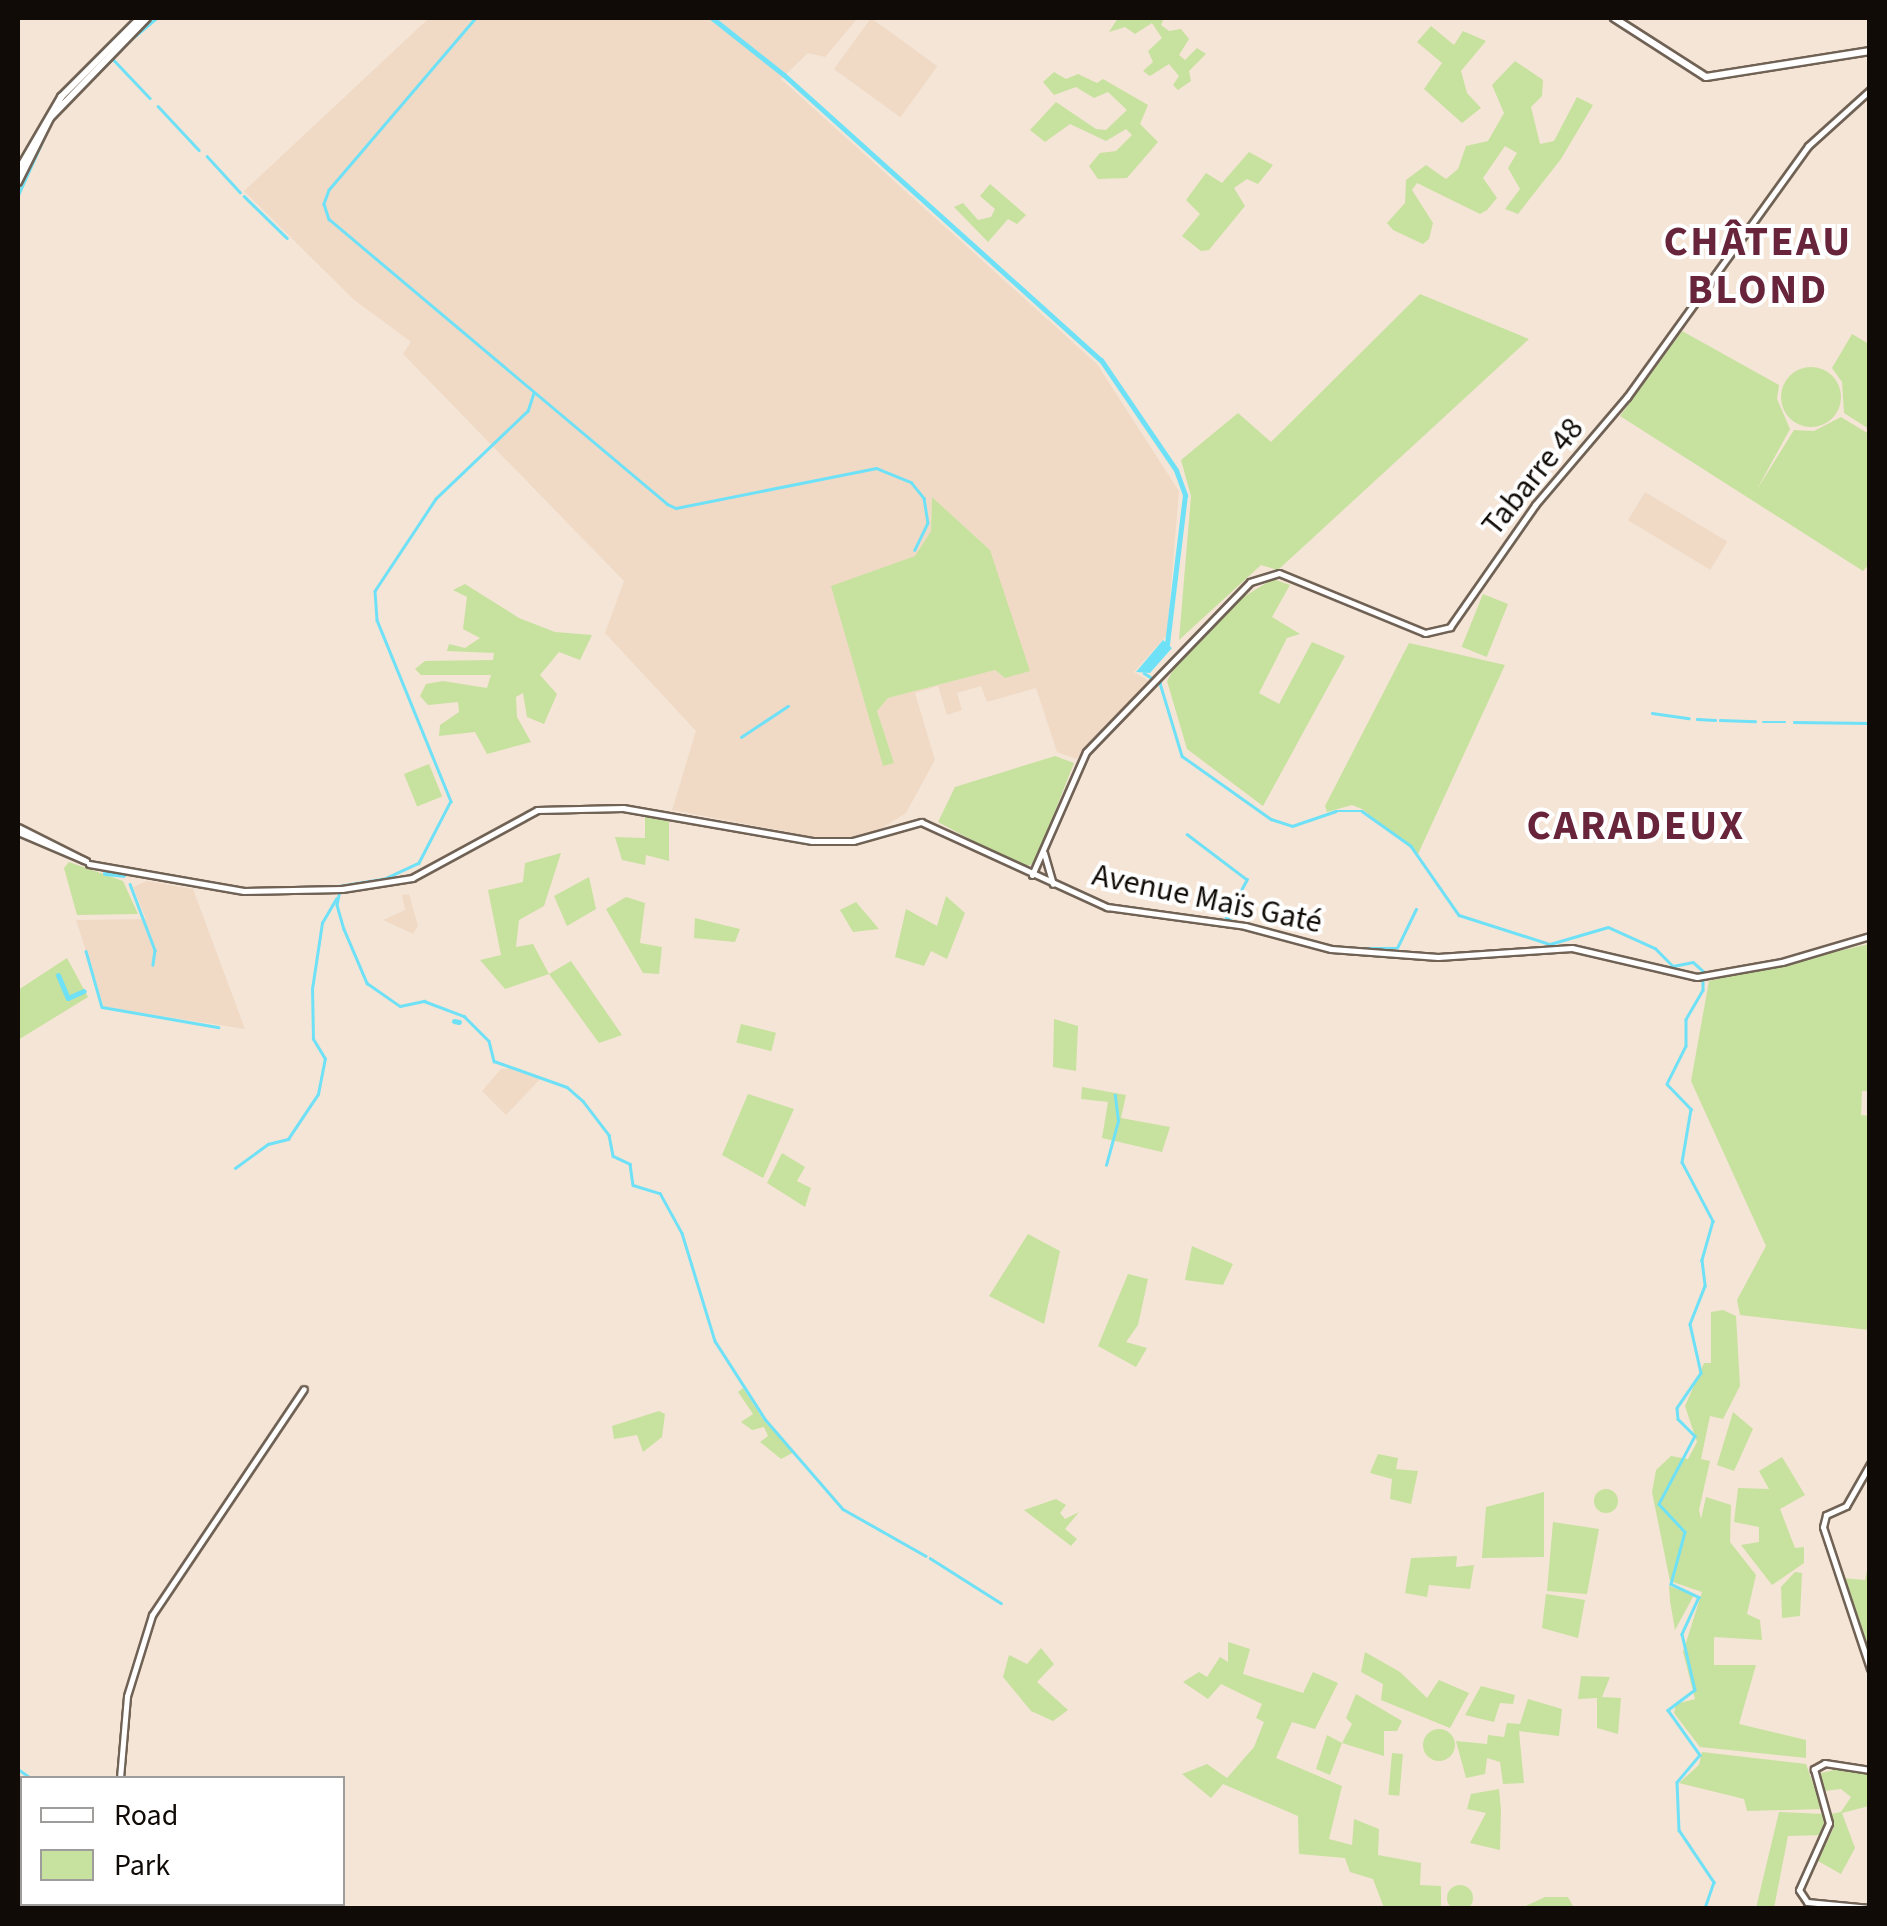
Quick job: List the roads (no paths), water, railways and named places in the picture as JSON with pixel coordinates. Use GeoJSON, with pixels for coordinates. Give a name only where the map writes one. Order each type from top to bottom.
{"type":"FeatureCollection","features":[{"type":"Feature","properties":{"kind":"main road"},"geometry":{"type":"LineString","coordinates":[[18,171],[61,97],[144,18]]}},
{"type":"Feature","properties":{"kind":"main road"},"geometry":{"type":"LineString","coordinates":[[18,182],[50,118],[144,18]]}},
{"type":"Feature","properties":{"kind":"main road"},"geometry":{"type":"LineString","coordinates":[[1614,18],[1706,77],[1870,51]]}},
{"type":"Feature","properties":{"kind":"street","name":"Tabarre 48"},"geometry":{"type":"LineString","coordinates":[[1044,851],[1086,752],[1250,582],[1270,573],[1322,586],[1426,634],[1450,627],[1535,505],[1608,422],[1808,146],[1870,90]]}},
{"type":"Feature","properties":{"kind":"street","name":"Avenue Maïs Gaté"},"geometry":{"type":"LineString","coordinates":[[18,830],[89,864],[244,890],[340,889],[412,878],[537,810],[622,808],[812,841],[853,841],[921,822],[1107,907],[1222,922],[1331,948],[1438,957],[1572,948],[1704,976],[1870,936]]}},
{"type":"Feature","properties":{"kind":"street"},"geometry":{"type":"LineString","coordinates":[[1032,876],[1044,851]]}},
{"type":"Feature","properties":{"kind":"street"},"geometry":{"type":"LineString","coordinates":[[1044,851],[1053,884]]}},
{"type":"Feature","properties":{"kind":"street"},"geometry":{"type":"LineString","coordinates":[[120,1776],[128,1696],[152,1615],[304,1389]]}},
{"type":"Feature","properties":{"kind":"street"},"geometry":{"type":"LineString","coordinates":[[1870,1464],[1843,1511],[1826,1515],[1832,1563],[1870,1668]]}},
{"type":"Feature","properties":{"kind":"street"},"geometry":{"type":"LineString","coordinates":[[1870,1770],[1816,1765],[1828,1823],[1799,1894],[1807,1902],[1870,1908]]}},
{"type":"Feature","properties":{"kind":"water"},"geometry":{"type":"Polygon","coordinates":[[[1163,640],[1172,648],[1150,673],[1136,672],[1163,640]]]}},
{"type":"Feature","properties":{"kind":"waterway"},"geometry":{"type":"LineString","coordinates":[[128,42],[157,18]]}},
{"type":"Feature","properties":{"kind":"waterway"},"geometry":{"type":"LineString","coordinates":[[476,18],[329,190],[324,204],[329,219],[667,504],[676,508],[876,468],[911,482],[924,498],[928,523],[915,550]]}},
{"type":"Feature","properties":{"kind":"waterway"},"geometry":{"type":"LineString","coordinates":[[712,18],[784,75],[1101,360],[1176,470],[1185,495],[1167,644]]}},
{"type":"Feature","properties":{"kind":"waterway"},"geometry":{"type":"LineString","coordinates":[[112,58],[150,98]]}},
{"type":"Feature","properties":{"kind":"waterway"},"geometry":{"type":"LineString","coordinates":[[158,106],[199,150]]}},
{"type":"Feature","properties":{"kind":"waterway"},"geometry":{"type":"LineString","coordinates":[[18,195],[46,133]]}},
{"type":"Feature","properties":{"kind":"waterway"},"geometry":{"type":"LineString","coordinates":[[207,156],[240,192]]}},
{"type":"Feature","properties":{"kind":"waterway"},"geometry":{"type":"LineString","coordinates":[[244,196],[287,238]]}},
{"type":"Feature","properties":{"kind":"waterway"},"geometry":{"type":"LineString","coordinates":[[534,393],[528,411],[436,499],[375,591],[377,620],[451,801],[419,863],[385,879],[341,886],[337,905],[344,929],[367,983],[400,1006],[424,1001],[464,1016],[489,1041],[494,1061],[567,1087],[583,1101],[609,1135],[613,1156],[630,1164],[633,1185],[660,1193],[682,1233],[715,1341],[765,1419],[843,1509],[926,1556]]}},
{"type":"Feature","properties":{"kind":"waterway"},"geometry":{"type":"LineString","coordinates":[[1144,673],[1160,683],[1182,756],[1271,819],[1292,826],[1336,811],[1362,811],[1411,846],[1459,915],[1550,944],[1608,927],[1655,948],[1673,966],[1693,962],[1703,971],[1703,990],[1686,1020],[1686,1046],[1667,1084],[1691,1109],[1682,1162],[1713,1221],[1702,1260],[1705,1286],[1690,1324],[1701,1373],[1677,1408],[1678,1419],[1695,1436],[1659,1504],[1685,1532],[1671,1584],[1699,1597],[1682,1634],[1695,1690],[1668,1710],[1700,1755],[1677,1782],[1679,1830],[1714,1882],[1705,1908]]}},
{"type":"Feature","properties":{"kind":"waterway"},"geometry":{"type":"LineString","coordinates":[[741,737],[788,706]]}},
{"type":"Feature","properties":{"kind":"waterway"},"geometry":{"type":"LineString","coordinates":[[1652,713],[1689,718]]}},
{"type":"Feature","properties":{"kind":"waterway"},"geometry":{"type":"LineString","coordinates":[[1697,719],[1715,720]]}},
{"type":"Feature","properties":{"kind":"waterway"},"geometry":{"type":"LineString","coordinates":[[1720,720],[1755,721]]}},
{"type":"Feature","properties":{"kind":"waterway"},"geometry":{"type":"LineString","coordinates":[[1763,722],[1785,722]]}},
{"type":"Feature","properties":{"kind":"waterway"},"geometry":{"type":"LineString","coordinates":[[1794,722],[1870,723]]}},
{"type":"Feature","properties":{"kind":"waterway"},"geometry":{"type":"LineString","coordinates":[[1187,834],[1245,878]]}},
{"type":"Feature","properties":{"kind":"waterway"},"geometry":{"type":"LineString","coordinates":[[105,873],[123,875]]}},
{"type":"Feature","properties":{"kind":"waterway"},"geometry":{"type":"LineString","coordinates":[[1233,922],[1226,918],[1247,879]]}},
{"type":"Feature","properties":{"kind":"waterway"},"geometry":{"type":"LineString","coordinates":[[130,884],[155,950],[153,965]]}},
{"type":"Feature","properties":{"kind":"waterway"},"geometry":{"type":"LineString","coordinates":[[235,1168],[268,1144],[288,1139],[318,1094],[325,1059],[313,1039],[312,989],[322,923],[336,899]]}},
{"type":"Feature","properties":{"kind":"waterway"},"geometry":{"type":"LineString","coordinates":[[1347,948],[1397,948],[1416,909]]}},
{"type":"Feature","properties":{"kind":"waterway"},"geometry":{"type":"LineString","coordinates":[[86,951],[102,1007],[218,1027]]}},
{"type":"Feature","properties":{"kind":"waterway"},"geometry":{"type":"LineString","coordinates":[[58,975],[68,998],[84,991]]}},
{"type":"Feature","properties":{"kind":"waterway"},"geometry":{"type":"LineString","coordinates":[[454,1021],[459,1022]]}},
{"type":"Feature","properties":{"kind":"waterway"},"geometry":{"type":"LineString","coordinates":[[1106,1165],[1118,1121],[1115,1095]]}},
{"type":"Feature","properties":{"kind":"waterway"},"geometry":{"type":"LineString","coordinates":[[930,1558],[1001,1603]]}},
{"type":"Feature","properties":{"kind":"waterway"},"geometry":{"type":"LineString","coordinates":[[18,1769],[28,1776]]}},
{"type":"Feature","properties":{"kind":"district","name":"CHÂTEAU BLOND"},"geometry":{"type":"Point","coordinates":[1758,266]}},
{"type":"Feature","properties":{"kind":"district","name":"CARADEUX"},"geometry":{"type":"Point","coordinates":[1636,826]}}]}
